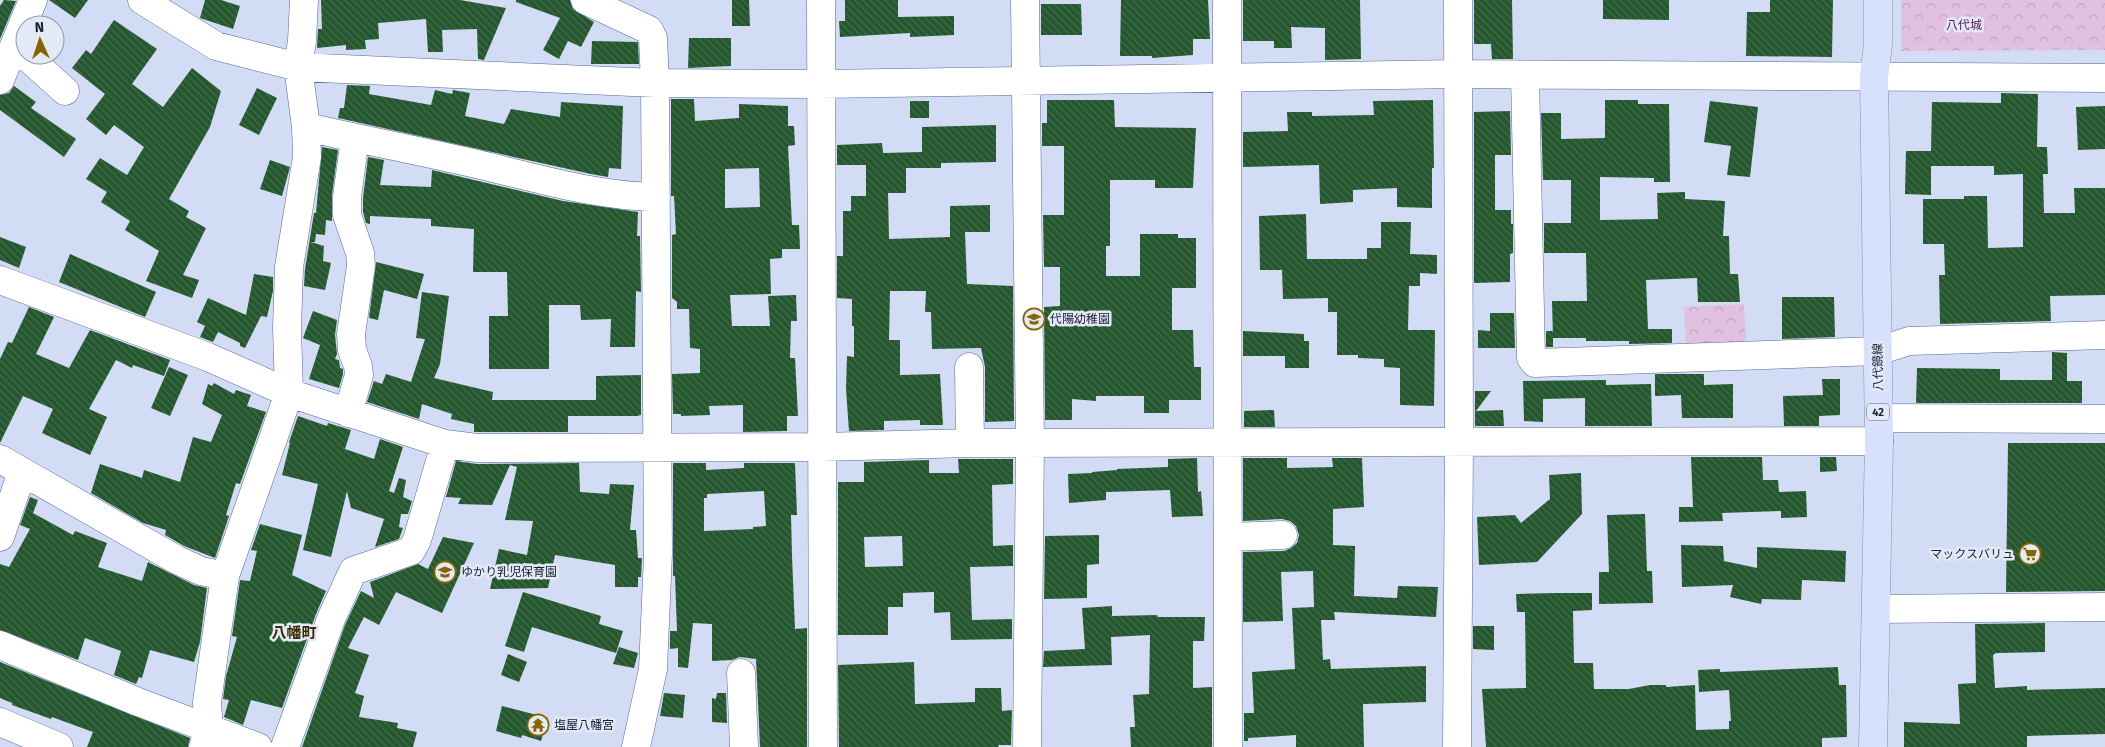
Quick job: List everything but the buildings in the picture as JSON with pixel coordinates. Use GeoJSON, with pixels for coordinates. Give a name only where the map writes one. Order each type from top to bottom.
{"type":"FeatureCollection","features":[{"type":"Feature","properties":{"kind":"main road","name":"八代鏡線"},"geometry":{"type":"LineString","coordinates":[[1864,0],[1865,46],[1874,77]]}},
{"type":"Feature","properties":{"kind":"main road","name":"八代鏡線"},"geometry":{"type":"LineString","coordinates":[[1873,747],[1879,430],[1874,77],[1878,44],[1878,0]]}},
{"type":"Feature","properties":{"kind":"street"},"geometry":{"type":"LineString","coordinates":[[30,15],[33,0]]}},
{"type":"Feature","properties":{"kind":"street"},"geometry":{"type":"LineString","coordinates":[[142,0],[216,46],[298,67],[655,83],[1026,82],[1458,74],[2105,78]]}},
{"type":"Feature","properties":{"kind":"street"},"geometry":{"type":"LineString","coordinates":[[206,738],[207,702],[226,576],[289,393],[287,328],[289,267],[306,157],[306,127],[298,67],[302,41],[304,0]]}},
{"type":"Feature","properties":{"kind":"street"},"geometry":{"type":"LineString","coordinates":[[585,0],[629,10],[649,30],[653,38],[655,83],[658,554],[653,669],[636,747]]}},
{"type":"Feature","properties":{"kind":"street"},"geometry":{"type":"LineString","coordinates":[[821,0],[823,747]]}},
{"type":"Feature","properties":{"kind":"street"},"geometry":{"type":"LineString","coordinates":[[1025,0],[1030,444],[1027,747]]}},
{"type":"Feature","properties":{"kind":"street"},"geometry":{"type":"LineString","coordinates":[[1227,0],[1228,747]]}},
{"type":"Feature","properties":{"kind":"street"},"geometry":{"type":"LineString","coordinates":[[1457,747],[1459,443],[1458,0]]}},
{"type":"Feature","properties":{"kind":"street"},"geometry":{"type":"LineString","coordinates":[[0,80],[15,61]]}},
{"type":"Feature","properties":{"kind":"street"},"geometry":{"type":"LineString","coordinates":[[36,65],[65,91]]}},
{"type":"Feature","properties":{"kind":"street"},"geometry":{"type":"LineString","coordinates":[[1525,75],[1531,358],[1536,363],[1878,351],[1909,341],[2105,336]]}},
{"type":"Feature","properties":{"kind":"street"},"geometry":{"type":"LineString","coordinates":[[306,127],[590,190],[624,196],[656,198]]}},
{"type":"Feature","properties":{"kind":"street"},"geometry":{"type":"LineString","coordinates":[[348,413],[359,375],[352,350],[351,334],[361,266],[360,253],[348,215],[347,197],[354,138]]}},
{"type":"Feature","properties":{"kind":"street"},"geometry":{"type":"LineString","coordinates":[[0,280],[208,356],[289,393],[445,444],[477,448],[970,443],[1459,443],[1879,430],[2105,419]]}},
{"type":"Feature","properties":{"kind":"street"},"geometry":{"type":"LineString","coordinates":[[969,367],[970,443]]}},
{"type":"Feature","properties":{"kind":"street"},"geometry":{"type":"LineString","coordinates":[[285,747],[331,619],[353,571],[411,551],[417,540],[445,444]]}},
{"type":"Feature","properties":{"kind":"street"},"geometry":{"type":"LineString","coordinates":[[0,537],[11,466],[177,560],[200,571],[226,576]]}},
{"type":"Feature","properties":{"kind":"street"},"geometry":{"type":"LineString","coordinates":[[1228,537],[1283,535]]}},
{"type":"Feature","properties":{"kind":"street"},"geometry":{"type":"LineString","coordinates":[[1876,609],[2105,606]]}},
{"type":"Feature","properties":{"kind":"street"},"geometry":{"type":"LineString","coordinates":[[0,645],[138,702],[206,738],[258,747]]}},
{"type":"Feature","properties":{"kind":"street"},"geometry":{"type":"LineString","coordinates":[[741,673],[744,747]]}},
{"type":"Feature","properties":{"kind":"street"},"geometry":{"type":"LineString","coordinates":[[0,722],[59,747]]}},
{"type":"Feature","properties":{"kind":"green space","name":"八代城"},"geometry":{"type":"Polygon","coordinates":[[[1901,0],[2105,0],[2105,50],[1901,51],[1901,0]]]}},
{"type":"Feature","properties":{"kind":"green space"},"geometry":{"type":"Polygon","coordinates":[[[1744,304],[1746,344],[1686,346],[1684,307],[1744,304]]]}},
{"type":"Feature","properties":{"kind":"place","name":"代陽幼稚園"},"geometry":{"type":"Point","coordinates":[1034,319]}},
{"type":"Feature","properties":{"kind":"place","name":"マックスバリュ"},"geometry":{"type":"Point","coordinates":[2030,554]}},
{"type":"Feature","properties":{"kind":"place","name":"ゆかり乳児保育園"},"geometry":{"type":"Point","coordinates":[445,572]}},
{"type":"Feature","properties":{"kind":"place","name":"塩屋八幡宮"},"geometry":{"type":"Point","coordinates":[538,725]}},
{"type":"Feature","properties":{"kind":"district","name":"八幡町"},"geometry":{"type":"Point","coordinates":[294,633]}}]}
